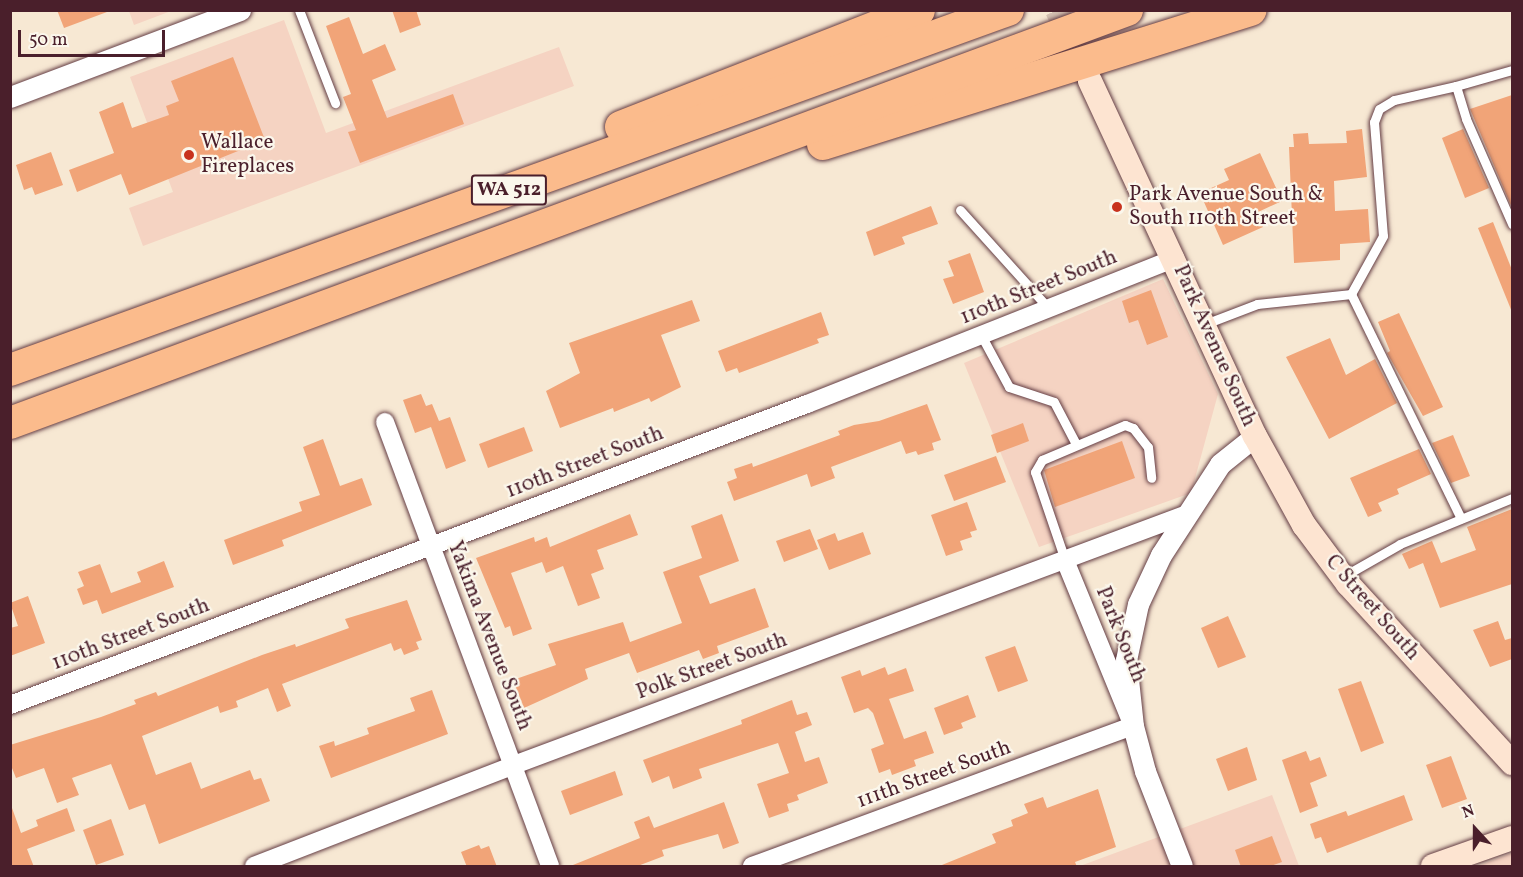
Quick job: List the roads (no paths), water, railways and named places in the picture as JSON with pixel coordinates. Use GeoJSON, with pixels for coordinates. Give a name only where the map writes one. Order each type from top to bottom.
{"type":"FeatureCollection","features":[{"type":"Feature","properties":{"kind":"highway"},"geometry":{"type":"LineString","coordinates":[[277,273],[512,170],[919,10]]}},
{"type":"Feature","properties":{"kind":"highway","name":"WA 512"},"geometry":{"type":"LineString","coordinates":[[10,370],[1008,10]]}},
{"type":"Feature","properties":{"kind":"highway","name":"WA 512"},"geometry":{"type":"LineString","coordinates":[[10,423],[1127,10]]}},
{"type":"Feature","properties":{"kind":"highway"},"geometry":{"type":"LineString","coordinates":[[296,319],[831,141],[1251,10]]}},
{"type":"Feature","properties":{"kind":"main road","name":"Park Avenue South"},"geometry":{"type":"LineString","coordinates":[[1090,81],[1255,436]]}},
{"type":"Feature","properties":{"kind":"main road","name":"C Street South"},"geometry":{"type":"LineString","coordinates":[[1255,436],[1304,525],[1342,577],[1512,763]]}},
{"type":"Feature","properties":{"kind":"main road"},"geometry":{"type":"LineString","coordinates":[[1433,867],[1458,862],[1512,838]]}},
{"type":"Feature","properties":{"kind":"street"},"geometry":{"type":"LineString","coordinates":[[10,97],[238,11]]}},
{"type":"Feature","properties":{"kind":"street","name":"110th Street South"},"geometry":{"type":"LineString","coordinates":[[10,705],[1049,309],[1174,258]]}},
{"type":"Feature","properties":{"kind":"street","name":"Yakima Avenue South"},"geometry":{"type":"LineString","coordinates":[[385,422],[550,867]]}},
{"type":"Feature","properties":{"kind":"street","name":"Park Avenue South"},"geometry":{"type":"LineString","coordinates":[[1182,867],[1145,771],[1133,726],[1126,660],[1131,628],[1147,581],[1187,514],[1220,464],[1255,436]]}},
{"type":"Feature","properties":{"kind":"street","name":"Polk Street South"},"geometry":{"type":"LineString","coordinates":[[254,867],[514,765],[1187,514]]}},
{"type":"Feature","properties":{"kind":"street","name":"Park South"},"geometry":{"type":"LineString","coordinates":[[1065,560],[1133,726]]}},
{"type":"Feature","properties":{"kind":"street","name":"111th Street South"},"geometry":{"type":"LineString","coordinates":[[752,867],[1133,726]]}},
{"type":"Feature","properties":{"kind":"lane"},"geometry":{"type":"LineString","coordinates":[[299,10],[335,103]]}},
{"type":"Feature","properties":{"kind":"lane"},"geometry":{"type":"LineString","coordinates":[[1351,294],[1383,236],[1374,122],[1379,109],[1394,100],[1512,70]]}},
{"type":"Feature","properties":{"kind":"lane"},"geometry":{"type":"LineString","coordinates":[[1456,86],[1466,119],[1512,224]]}},
{"type":"Feature","properties":{"kind":"lane"},"geometry":{"type":"LineString","coordinates":[[960,210],[1049,309]]}},
{"type":"Feature","properties":{"kind":"lane"},"geometry":{"type":"LineString","coordinates":[[1204,324],[1257,304],[1351,294]]}},
{"type":"Feature","properties":{"kind":"lane"},"geometry":{"type":"LineString","coordinates":[[1351,294],[1461,519]]}},
{"type":"Feature","properties":{"kind":"lane"},"geometry":{"type":"LineString","coordinates":[[981,335],[1009,387],[1054,402],[1076,444]]}},
{"type":"Feature","properties":{"kind":"lane"},"geometry":{"type":"LineString","coordinates":[[1065,560],[1035,467],[1042,460],[1125,425],[1133,428],[1148,447],[1151,478]]}},
{"type":"Feature","properties":{"kind":"lane"},"geometry":{"type":"LineString","coordinates":[[1342,577],[1400,544],[1512,498]]}},
{"type":"Feature","properties":{"kind":"tunnel"},"geometry":{"type":"LineString","coordinates":[[1057,10],[1089,79]]}},
{"type":"Feature","properties":{"kind":"place","name":"Wallace Fireplaces"},"geometry":{"type":"Point","coordinates":[189,155]}},
{"type":"Feature","properties":{"kind":"place","name":"Park Avenue South & South 110th Street"},"geometry":{"type":"Point","coordinates":[1117,207]}}]}
